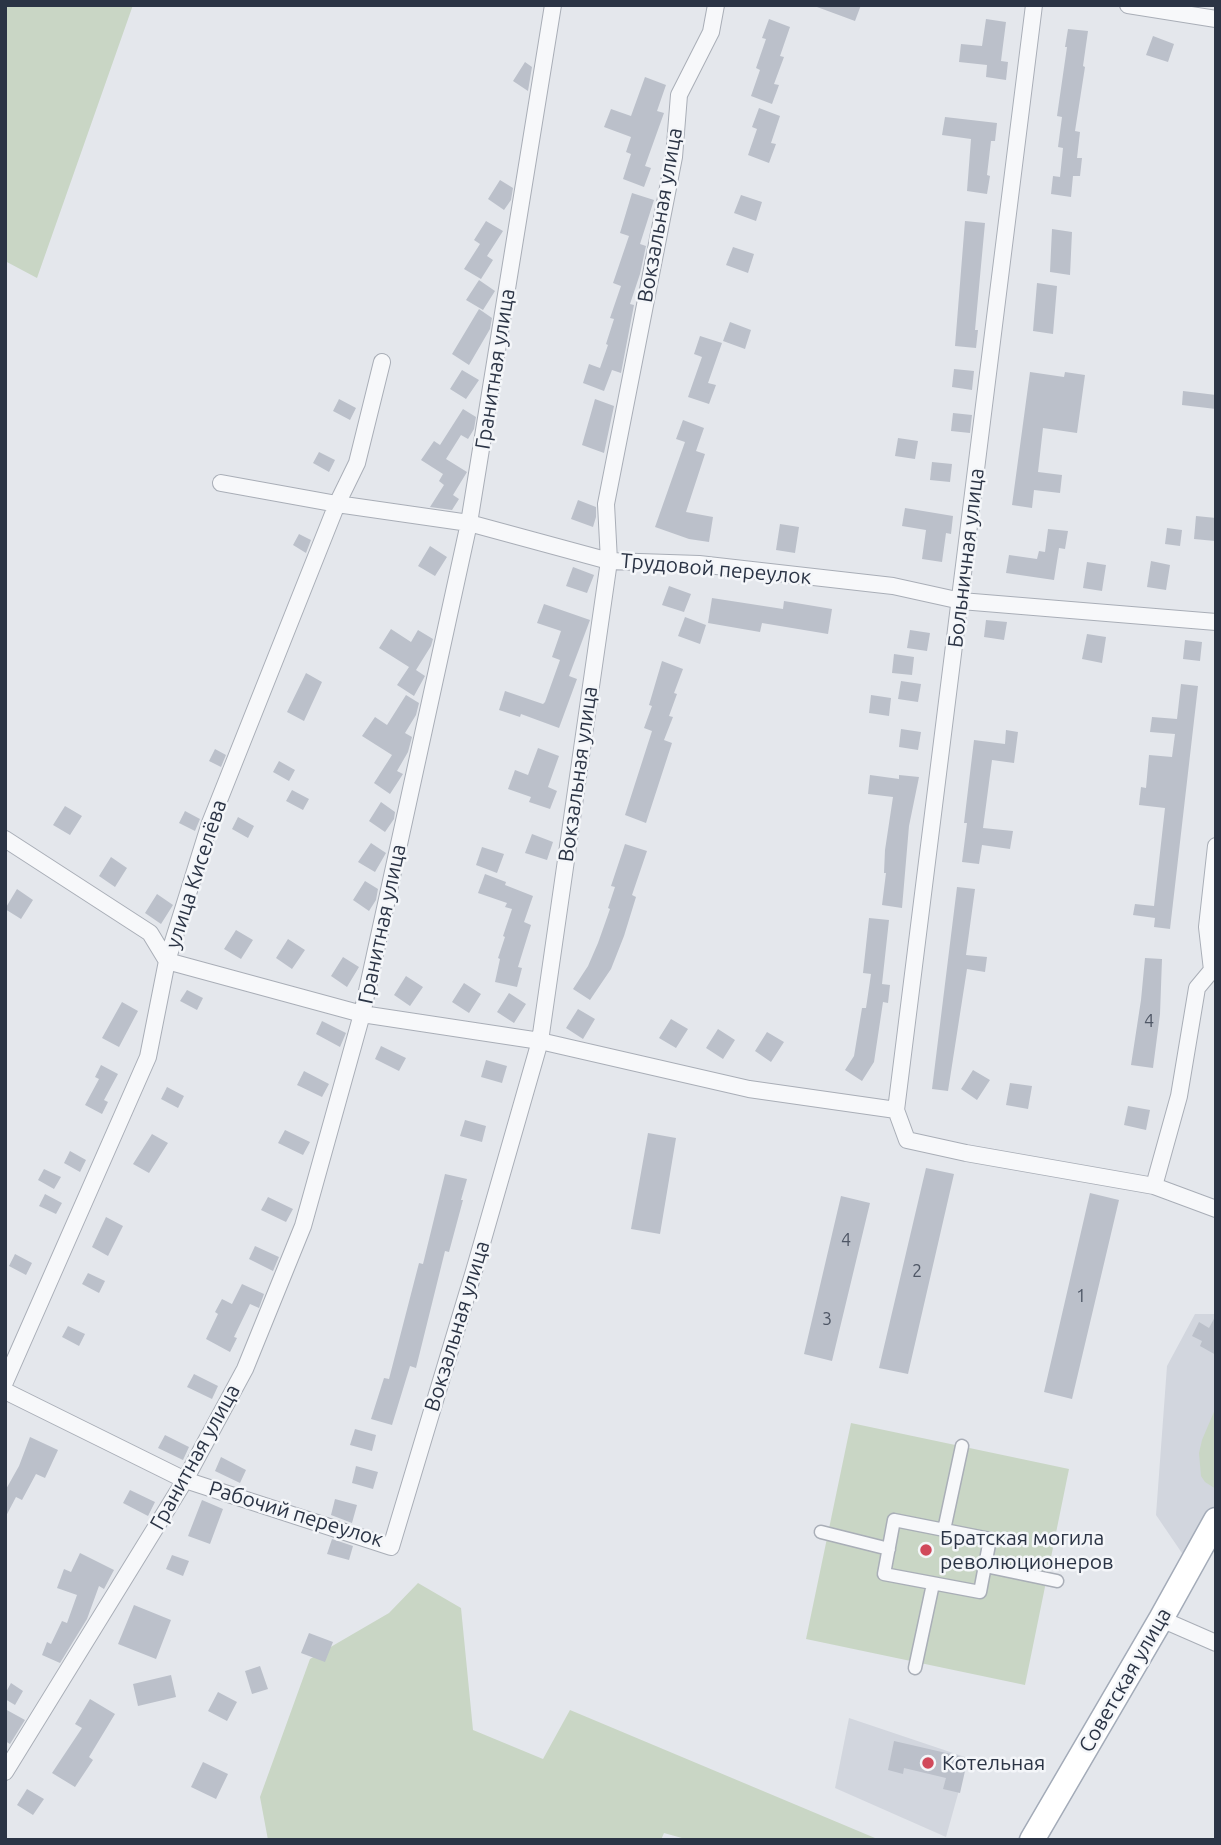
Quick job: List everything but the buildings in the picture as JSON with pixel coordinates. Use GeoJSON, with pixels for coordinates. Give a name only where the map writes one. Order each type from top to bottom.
{"type":"FeatureCollection","features":[{"type":"Feature","properties":{"kind":"main road","name":"Советская улица"},"geometry":{"type":"LineString","coordinates":[[1032,1840],[1216,1520]]}},
{"type":"Feature","properties":{"kind":"street","name":"Гранитная улица"},"geometry":{"type":"LineString","coordinates":[[5,1772],[185,1480],[245,1370],[303,1226],[362,1014],[469,523],[554,5]]}},
{"type":"Feature","properties":{"kind":"street","name":"Вокзальная улица"},"geometry":{"type":"LineString","coordinates":[[394,1536],[540,1041],[609,561],[606,503],[674,157],[679,95],[711,32],[716,5]]}},
{"type":"Feature","properties":{"kind":"street","name":"Больничная улица"},"geometry":{"type":"LineString","coordinates":[[896,1110],[1034,5]]}},
{"type":"Feature","properties":{"kind":"street"},"geometry":{"type":"LineString","coordinates":[[1128,5],[1216,19]]}},
{"type":"Feature","properties":{"kind":"street","name":"улица Киселёва"},"geometry":{"type":"LineString","coordinates":[[5,1382],[148,1057],[167,961],[211,823],[337,504],[357,463],[382,362]]}},
{"type":"Feature","properties":{"kind":"street","name":"Трудовой переулок"},"geometry":{"type":"LineString","coordinates":[[221,483],[337,504],[469,523],[609,561],[699,564],[893,586],[961,601],[1216,622]]}},
{"type":"Feature","properties":{"kind":"street"},"geometry":{"type":"LineString","coordinates":[[5,839],[150,933],[167,961],[362,1014],[540,1041],[749,1089],[896,1110],[906,1140],[1154,1186],[1216,1209]]}},
{"type":"Feature","properties":{"kind":"street"},"geometry":{"type":"LineString","coordinates":[[1154,1186],[1179,1096],[1197,988],[1212,971],[1207,928],[1216,846]]}},
{"type":"Feature","properties":{"kind":"street","name":"Рабочий переулок"},"geometry":{"type":"LineString","coordinates":[[5,1391],[185,1480],[391,1547],[394,1536]]}},
{"type":"Feature","properties":{"kind":"street"},"geometry":{"type":"LineString","coordinates":[[944,1530],[962,1446]]}},
{"type":"Feature","properties":{"kind":"street"},"geometry":{"type":"LineString","coordinates":[[894,1520],[990,1539],[980,1592],[884,1574],[889,1549],[894,1520]]}},
{"type":"Feature","properties":{"kind":"street"},"geometry":{"type":"LineString","coordinates":[[821,1532],[889,1549]]}},
{"type":"Feature","properties":{"kind":"street"},"geometry":{"type":"LineString","coordinates":[[985,1566],[1057,1581]]}},
{"type":"Feature","properties":{"kind":"street"},"geometry":{"type":"LineString","coordinates":[[915,1668],[933,1584]]}},
{"type":"Feature","properties":{"kind":"street"},"geometry":{"type":"LineString","coordinates":[[1161,1619],[1216,1643]]}},
{"type":"Feature","properties":{"kind":"shaded area"},"geometry":{"type":"Polygon","coordinates":[[[1195,1314],[1216,1314],[1216,1504],[1186,1559],[1156,1515],[1167,1366],[1195,1314]]]}},
{"type":"Feature","properties":{"kind":"shaded area"},"geometry":{"type":"Polygon","coordinates":[[[849,1718],[968,1758],[946,1837],[835,1788],[849,1718]]]}},
{"type":"Feature","properties":{"kind":"green space"},"geometry":{"type":"Polygon","coordinates":[[[5,5],[133,5],[37,278],[5,261],[5,5]]]}},
{"type":"Feature","properties":{"kind":"green space"},"geometry":{"type":"Polygon","coordinates":[[[1216,1407],[1216,1489],[1201,1476],[1199,1453],[1216,1407]]]}},
{"type":"Feature","properties":{"kind":"green space"},"geometry":{"type":"Polygon","coordinates":[[[851,1423],[1069,1469],[1025,1685],[806,1639],[851,1423]]]}},
{"type":"Feature","properties":{"kind":"green space"},"geometry":{"type":"Polygon","coordinates":[[[418,1583],[461,1608],[473,1730],[543,1759],[570,1710],[875,1838],[874,1840],[689,1840],[664,1833],[661,1840],[268,1840],[260,1797],[310,1659],[389,1613],[418,1583]]]}},
{"type":"Feature","properties":{"kind":"place","name":"Братская могила революционеров"},"geometry":{"type":"Point","coordinates":[926,1550]}},
{"type":"Feature","properties":{"kind":"place","name":"Котельная"},"geometry":{"type":"Point","coordinates":[928,1763]}}]}
